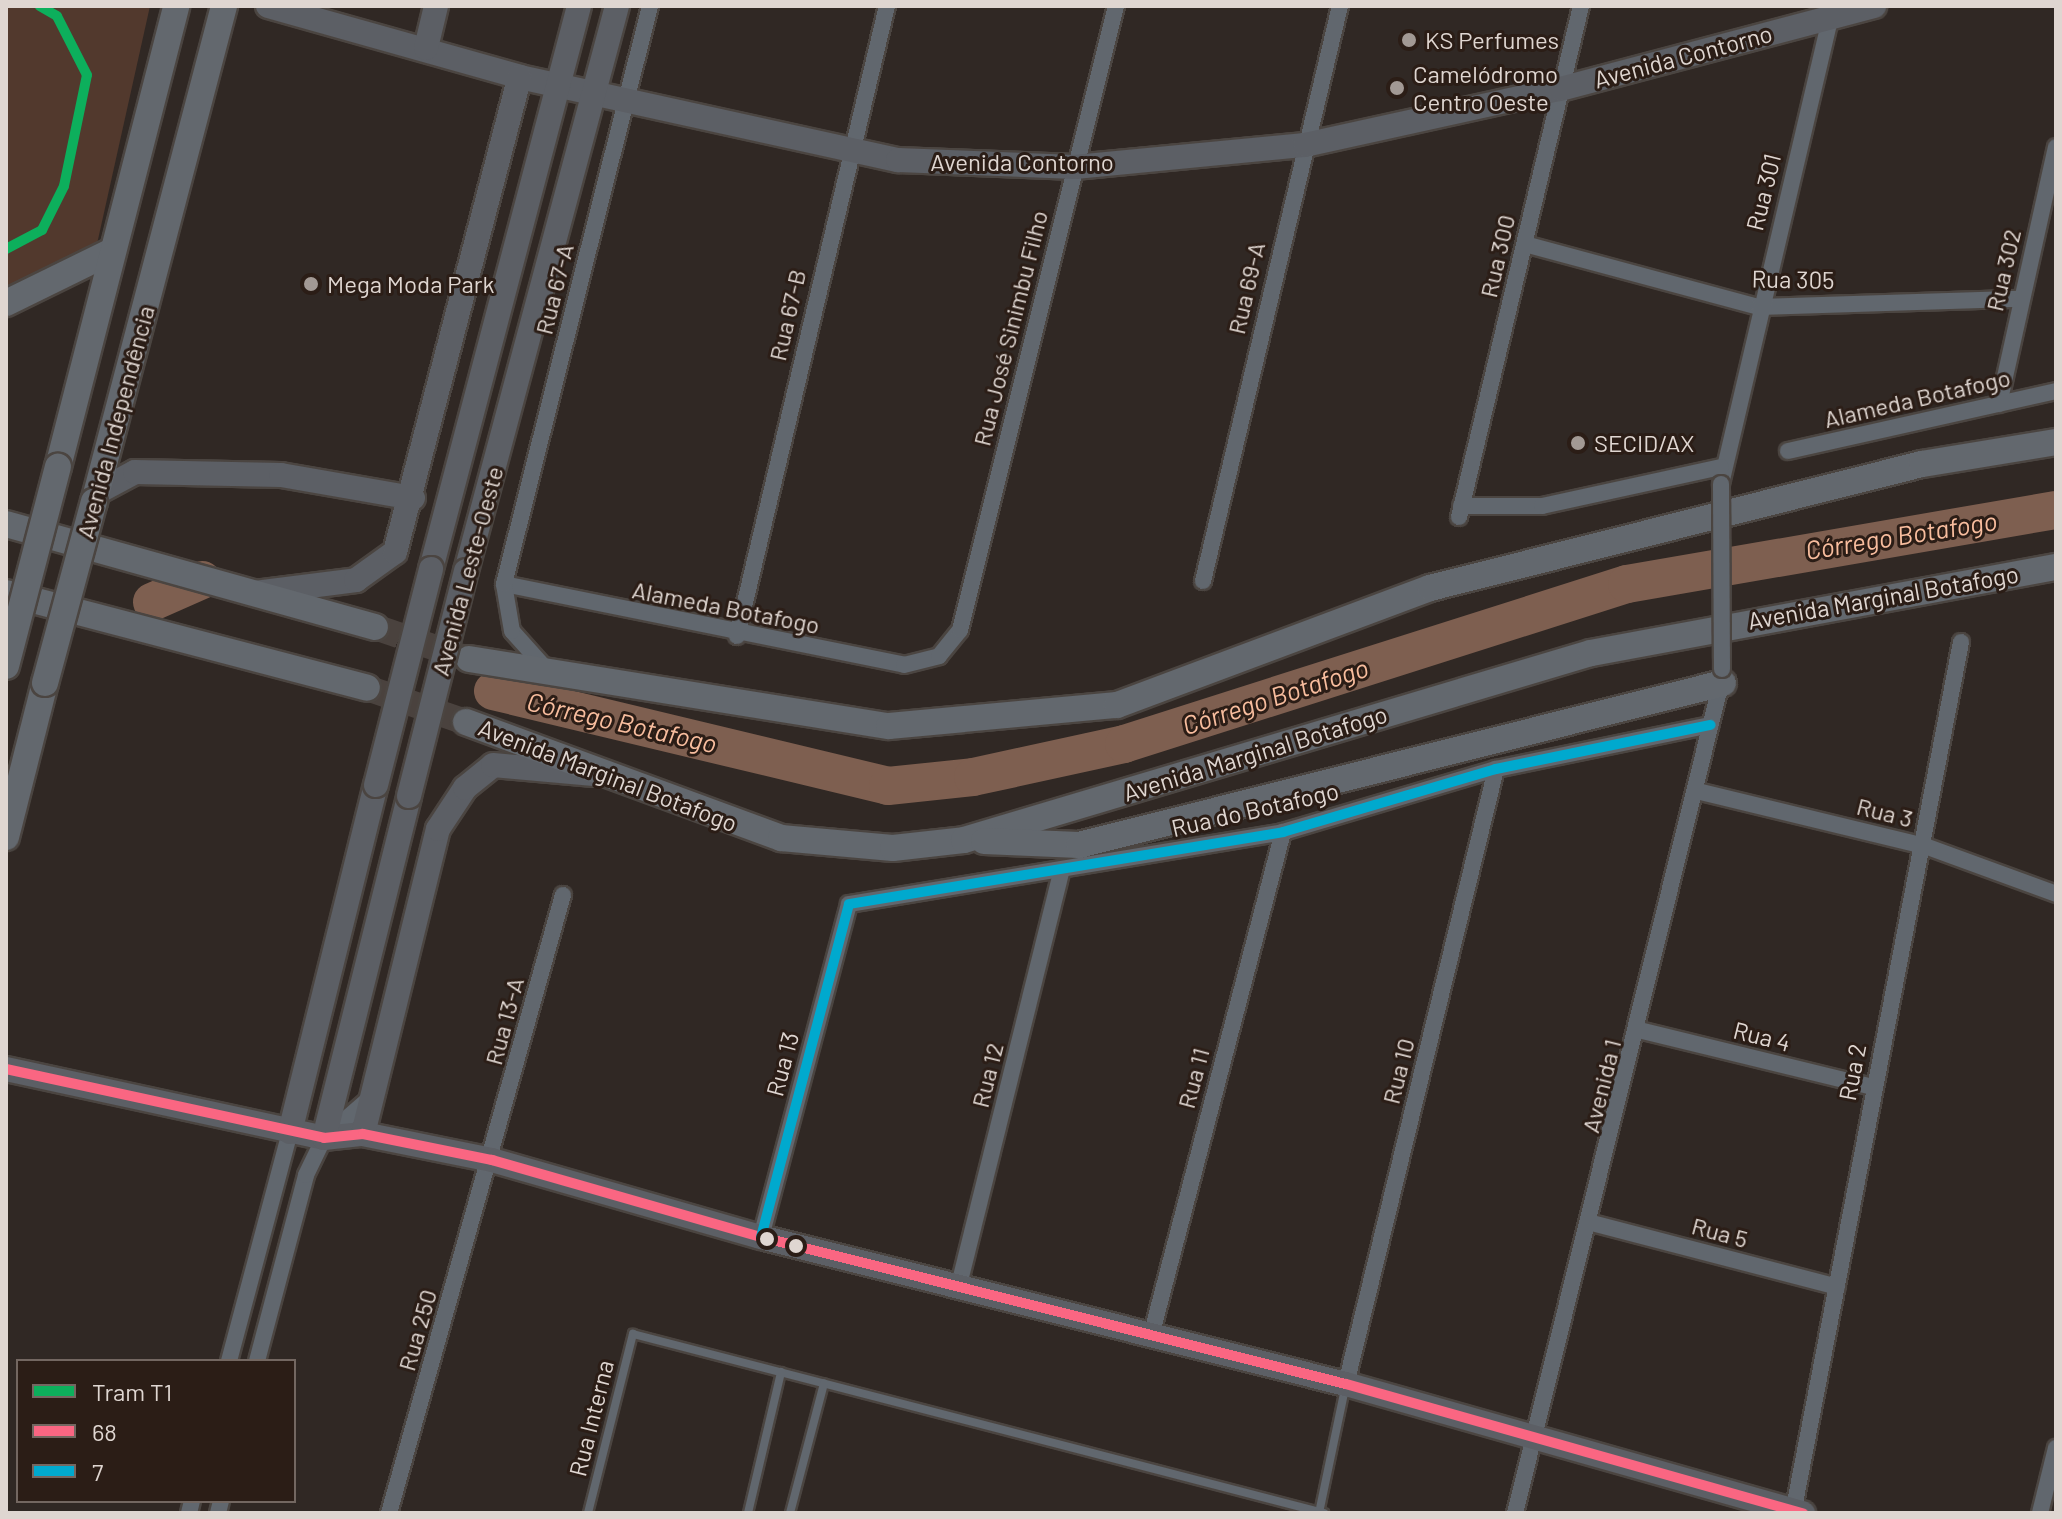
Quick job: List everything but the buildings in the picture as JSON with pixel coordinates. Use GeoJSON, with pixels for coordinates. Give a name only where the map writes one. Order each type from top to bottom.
{"type":"FeatureCollection","features":[{"type":"Feature","properties":{"kind":"main road","name":"Avenida Independência"},"geometry":{"type":"LineString","coordinates":[[6,666],[176,6]]}},
{"type":"Feature","properties":{"kind":"main road","name":"Avenida Independência"},"geometry":{"type":"LineString","coordinates":[[6,837],[224,6]]}},
{"type":"Feature","properties":{"kind":"main road","name":"Avenida Contorno"},"geometry":{"type":"LineString","coordinates":[[268,6],[426,48],[520,77],[627,96],[851,145],[898,160],[1075,167],[1305,145],[1560,89],[1832,12],[1874,6]]}},
{"type":"Feature","properties":{"kind":"main road"},"geometry":{"type":"LineString","coordinates":[[426,48],[436,6]]}},
{"type":"Feature","properties":{"kind":"main road","name":"Avenida Leste-Oeste"},"geometry":{"type":"LineString","coordinates":[[290,1132],[431,569],[579,6]]}},
{"type":"Feature","properties":{"kind":"main road","name":"Avenida Leste-Oeste"},"geometry":{"type":"LineString","coordinates":[[324,1138],[466,571],[617,8]]}},
{"type":"Feature","properties":{"kind":"main road"},"geometry":{"type":"LineString","coordinates":[[252,594],[356,580],[395,552],[413,498],[485,227],[520,77]]}},
{"type":"Feature","properties":{"kind":"main road"},"geometry":{"type":"LineString","coordinates":[[485,227],[531,180]]}},
{"type":"Feature","properties":{"kind":"main road"},"geometry":{"type":"LineString","coordinates":[[6,303],[112,251]]}},
{"type":"Feature","properties":{"kind":"main road"},"geometry":{"type":"LineString","coordinates":[[469,659],[889,726],[1117,705],[1430,588],[1922,464],[2056,442]]}},
{"type":"Feature","properties":{"kind":"main road"},"geometry":{"type":"LineString","coordinates":[[95,498],[135,472],[281,475],[413,498]]}},
{"type":"Feature","properties":{"kind":"main road"},"geometry":{"type":"LineString","coordinates":[[6,524],[375,627]]}},
{"type":"Feature","properties":{"kind":"main road","name":"Avenida Marginal Botafogo"},"geometry":{"type":"LineString","coordinates":[[466,722],[594,774],[781,838],[893,848],[964,840],[1591,653],[2056,567]]}},
{"type":"Feature","properties":{"kind":"main road"},"geometry":{"type":"LineString","coordinates":[[6,593],[367,688]]}},
{"type":"Feature","properties":{"kind":"main road"},"geometry":{"type":"LineString","coordinates":[[964,840],[1079,845],[1722,676]]}},
{"type":"Feature","properties":{"kind":"main road"},"geometry":{"type":"LineString","coordinates":[[363,1134],[438,829],[465,788],[493,765],[594,774]]}},
{"type":"Feature","properties":{"kind":"main road"},"geometry":{"type":"LineString","coordinates":[[6,1069],[290,1132],[324,1138],[363,1134],[492,1160],[761,1237],[958,1289],[1346,1384],[1797,1512]]}},
{"type":"Feature","properties":{"kind":"street","name":"Rua 67-B"},"geometry":{"type":"LineString","coordinates":[[737,636],[851,145],[887,6]]}},
{"type":"Feature","properties":{"kind":"street","name":"Rua José Sinimbu Filho"},"geometry":{"type":"LineString","coordinates":[[939,656],[960,630],[1116,6]]}},
{"type":"Feature","properties":{"kind":"street","name":"Rua 69-A"},"geometry":{"type":"LineString","coordinates":[[1203,581],[1340,6]]}},
{"type":"Feature","properties":{"kind":"street","name":"Rua 300"},"geometry":{"type":"LineString","coordinates":[[1581,6],[1460,512],[1542,506],[1721,476]]}},
{"type":"Feature","properties":{"kind":"street"},"geometry":{"type":"LineString","coordinates":[[617,8],[648,13]]}},
{"type":"Feature","properties":{"kind":"street","name":"Rua 301"},"geometry":{"type":"LineString","coordinates":[[1722,676],[1721,476],[1832,12]]}},
{"type":"Feature","properties":{"kind":"street","name":"Rua 67-A"},"geometry":{"type":"LineString","coordinates":[[504,584],[648,13]]}},
{"type":"Feature","properties":{"kind":"street","name":"Rua 302"},"geometry":{"type":"LineString","coordinates":[[1999,404],[2056,147]]}},
{"type":"Feature","properties":{"kind":"street","name":"Rua 305"},"geometry":{"type":"LineString","coordinates":[[1525,244],[1759,307],[2020,299]]}},
{"type":"Feature","properties":{"kind":"street","name":"Alameda Botafogo"},"geometry":{"type":"LineString","coordinates":[[1788,451],[2056,391]]}},
{"type":"Feature","properties":{"kind":"street"},"geometry":{"type":"LineString","coordinates":[[504,584],[512,631],[548,672]]}},
{"type":"Feature","properties":{"kind":"street","name":"Alameda Botafogo"},"geometry":{"type":"LineString","coordinates":[[504,584],[737,636],[904,665],[939,656]]}},
{"type":"Feature","properties":{"kind":"street","name":"Rua 2"},"geometry":{"type":"LineString","coordinates":[[1797,1512],[1873,1087],[1925,846],[1961,642]]}},
{"type":"Feature","properties":{"kind":"street","name":"Avenida 1"},"geometry":{"type":"LineString","coordinates":[[1515,1513],[1532,1438],[1592,1223],[1722,676]]}},
{"type":"Feature","properties":{"kind":"street","name":"Rua do Botafogo"},"geometry":{"type":"LineString","coordinates":[[849,904],[1061,873],[1283,832],[1496,769],[1711,725]]}},
{"type":"Feature","properties":{"kind":"street","name":"Rua 10"},"geometry":{"type":"LineString","coordinates":[[1346,1384],[1496,769]]}},
{"type":"Feature","properties":{"kind":"street","name":"Rua 3"},"geometry":{"type":"LineString","coordinates":[[1697,791],[1925,846],[2056,894]]}},
{"type":"Feature","properties":{"kind":"street","name":"Rua 11"},"geometry":{"type":"LineString","coordinates":[[1151,1336],[1283,832]]}},
{"type":"Feature","properties":{"kind":"street","name":"Rua 12"},"geometry":{"type":"LineString","coordinates":[[958,1289],[1061,873]]}},
{"type":"Feature","properties":{"kind":"street","name":"Rua 13-A"},"geometry":{"type":"LineString","coordinates":[[492,1160],[563,895]]}},
{"type":"Feature","properties":{"kind":"street","name":"Rua 13"},"geometry":{"type":"LineString","coordinates":[[761,1237],[849,904]]}},
{"type":"Feature","properties":{"kind":"street","name":"Rua 4"},"geometry":{"type":"LineString","coordinates":[[1639,1030],[1873,1087]]}},
{"type":"Feature","properties":{"kind":"street"},"geometry":{"type":"LineString","coordinates":[[258,1359],[306,1175],[324,1138],[371,1097]]}},
{"type":"Feature","properties":{"kind":"street"},"geometry":{"type":"LineString","coordinates":[[230,1359],[290,1132]]}},
{"type":"Feature","properties":{"kind":"street","name":"Rua 250"},"geometry":{"type":"LineString","coordinates":[[389,1513],[492,1160]]}},
{"type":"Feature","properties":{"kind":"street","name":"Rua 5"},"geometry":{"type":"LineString","coordinates":[[1592,1223],[1837,1287]]}},
{"type":"Feature","properties":{"kind":"street"},"geometry":{"type":"LineString","coordinates":[[2040,1513],[2056,1448]]}},
{"type":"Feature","properties":{"kind":"lane","name":"Rua Interna"},"geometry":{"type":"LineString","coordinates":[[588,1513],[633,1334],[781,1372]]}},
{"type":"Feature","properties":{"kind":"lane"},"geometry":{"type":"LineString","coordinates":[[748,1513],[781,1372],[1321,1513],[1346,1384]]}},
{"type":"Feature","properties":{"kind":"lane"},"geometry":{"type":"LineString","coordinates":[[790,1513],[824,1383]]}},
{"type":"Feature","properties":{"kind":"shaded area"},"geometry":{"type":"Polygon","coordinates":[[[6,6],[150,6],[95,253],[6,295],[6,6]]]}},
{"type":"Feature","properties":{"kind":"waterway","name":"Córrego Botafogo"},"geometry":{"type":"LineString","coordinates":[[493,691],[888,786],[973,777],[1124,744],[1627,584],[2056,510]]}},
{"type":"Feature","properties":{"kind":"waterway"},"geometry":{"type":"LineString","coordinates":[[152,602],[202,580]]}},
{"type":"Feature","properties":{"kind":"tunnel"},"geometry":{"type":"LineString","coordinates":[[375,627],[465,658]]}},
{"type":"Feature","properties":{"kind":"tunnel"},"geometry":{"type":"LineString","coordinates":[[367,688],[466,722]]}},
{"type":"Feature","properties":{"kind":"tram line","name":"T1"},"geometry":{"type":"LineString","coordinates":[[6,249],[42,230],[64,186],[87,75],[57,16],[40,6]]}},
{"type":"Feature","properties":{"kind":"transit line","name":"7"},"geometry":{"type":"LineString","coordinates":[[761,1237],[849,904],[1283,832],[1496,769],[1711,725]]}},
{"type":"Feature","properties":{"kind":"transit line","name":"68"},"geometry":{"type":"LineString","coordinates":[[6,1069],[324,1138],[363,1134],[492,1160],[761,1237],[1346,1384],[1803,1513]]}},
{"type":"Feature","properties":{"kind":"place","name":"KS Perfumes"},"geometry":{"type":"Point","coordinates":[1409,40]}},
{"type":"Feature","properties":{"kind":"place","name":"Camelódromo Centro Oeste"},"geometry":{"type":"Point","coordinates":[1397,88]}},
{"type":"Feature","properties":{"kind":"place","name":"Mega Moda Park"},"geometry":{"type":"Point","coordinates":[311,284]}},
{"type":"Feature","properties":{"kind":"place","name":"SECID/AX"},"geometry":{"type":"Point","coordinates":[1578,443]}}]}
